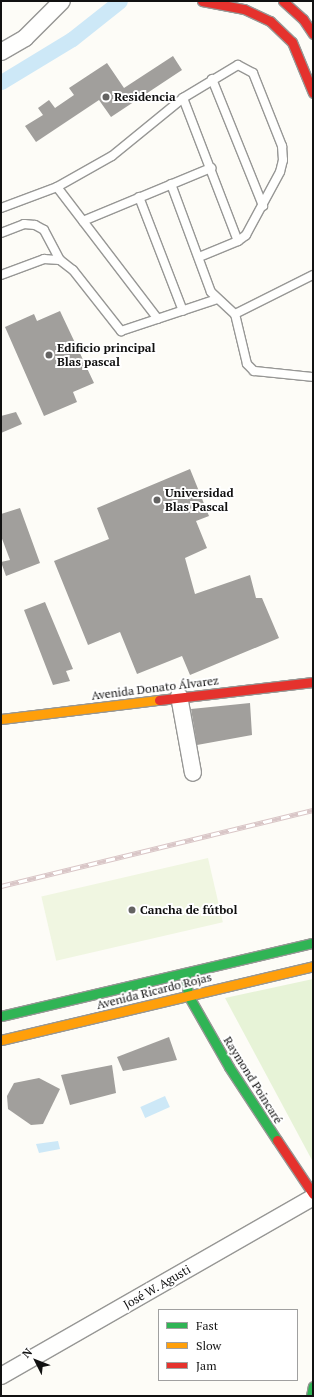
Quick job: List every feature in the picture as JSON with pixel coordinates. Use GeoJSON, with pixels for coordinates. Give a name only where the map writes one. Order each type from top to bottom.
{"type":"FeatureCollection","features":[{"type":"Feature","properties":{"kind":"main road"},"geometry":{"type":"LineString","coordinates":[[202,1],[244,9],[270,21],[292,42],[313,92]]}},
{"type":"Feature","properties":{"kind":"main road"},"geometry":{"type":"LineString","coordinates":[[283,1],[302,19],[313,34]]}},
{"type":"Feature","properties":{"kind":"main road","name":"Avenida Donato Álvarez"},"geometry":{"type":"LineString","coordinates":[[1,719],[179,696],[313,682]]}},
{"type":"Feature","properties":{"kind":"main road","name":"Avenida Ricardo Rojas"},"geometry":{"type":"LineString","coordinates":[[1,1016],[186,974],[313,943]]}},
{"type":"Feature","properties":{"kind":"main road","name":"Avenida Ricardo Rojas"},"geometry":{"type":"LineString","coordinates":[[1,1040],[188,994],[313,966]]}},
{"type":"Feature","properties":{"kind":"main road","name":"Raymond Poincaré"},"geometry":{"type":"LineString","coordinates":[[186,974],[188,994],[229,1067],[313,1194]]}},
{"type":"Feature","properties":{"kind":"main road"},"geometry":{"type":"LineString","coordinates":[[311,1396],[313,1386]]}},
{"type":"Feature","properties":{"kind":"street"},"geometry":{"type":"LineString","coordinates":[[1,52],[25,38],[62,1]]}},
{"type":"Feature","properties":{"kind":"street"},"geometry":{"type":"LineString","coordinates":[[179,696],[193,772]]}},
{"type":"Feature","properties":{"kind":"street","name":"José W. Agusti"},"geometry":{"type":"LineString","coordinates":[[1,1376],[313,1197]]}},
{"type":"Feature","properties":{"kind":"lane"},"geometry":{"type":"LineString","coordinates":[[1,208],[57,187],[112,156],[183,98],[212,79],[238,65],[254,73],[282,146],[280,172],[254,224],[238,241],[199,257]]}},
{"type":"Feature","properties":{"kind":"lane"},"geometry":{"type":"LineString","coordinates":[[212,79],[263,206]]}},
{"type":"Feature","properties":{"kind":"lane"},"geometry":{"type":"LineString","coordinates":[[183,98],[238,241]]}},
{"type":"Feature","properties":{"kind":"lane"},"geometry":{"type":"LineString","coordinates":[[83,221],[211,168]]}},
{"type":"Feature","properties":{"kind":"lane"},"geometry":{"type":"LineString","coordinates":[[171,184],[217,299],[235,314],[247,364],[254,371],[313,377]]}},
{"type":"Feature","properties":{"kind":"lane"},"geometry":{"type":"LineString","coordinates":[[57,187],[158,319]]}},
{"type":"Feature","properties":{"kind":"lane"},"geometry":{"type":"LineString","coordinates":[[139,197],[183,311]]}},
{"type":"Feature","properties":{"kind":"lane"},"geometry":{"type":"LineString","coordinates":[[1,233],[24,224],[35,225],[44,230],[60,260],[73,270],[121,331],[217,299]]}},
{"type":"Feature","properties":{"kind":"lane"},"geometry":{"type":"LineString","coordinates":[[1,275],[44,259],[60,260]]}},
{"type":"Feature","properties":{"kind":"lane"},"geometry":{"type":"LineString","coordinates":[[235,314],[313,275]]}},
{"type":"Feature","properties":{"kind":"green space","name":"Cancha de fútbol"},"geometry":{"type":"Polygon","coordinates":[[[208,858],[223,922],[56,961],[41,896],[208,858]]]}},
{"type":"Feature","properties":{"kind":"green space"},"geometry":{"type":"Polygon","coordinates":[[[313,979],[313,1162],[225,998],[313,979]]]}},
{"type":"Feature","properties":{"kind":"water"},"geometry":{"type":"Polygon","coordinates":[[[165,1096],[170,1107],[145,1118],[140,1107],[165,1096]]]}},
{"type":"Feature","properties":{"kind":"water"},"geometry":{"type":"Polygon","coordinates":[[[58,1141],[60,1149],[39,1153],[36,1144],[58,1141]]]}},
{"type":"Feature","properties":{"kind":"building","name":"Residencia"},"geometry":{"type":"Polygon","coordinates":[[[173,56],[182,70],[111,117],[99,100],[36,142],[25,126],[43,115],[38,108],[49,100],[55,108],[74,95],[69,88],[107,63],[124,88],[173,56]]]}},
{"type":"Feature","properties":{"kind":"building","name":"Edificio principal Blas pascal"},"geometry":{"type":"Polygon","coordinates":[[[60,311],[94,383],[73,392],[77,402],[44,416],[5,327],[34,314],[37,321],[60,311]]]}},
{"type":"Feature","properties":{"kind":"building"},"geometry":{"type":"Polygon","coordinates":[[[16,412],[22,424],[1,433],[1,416],[16,412]]]}},
{"type":"Feature","properties":{"kind":"building"},"geometry":{"type":"Polygon","coordinates":[[[190,469],[209,516],[196,521],[207,548],[185,558],[195,594],[250,575],[256,598],[262,598],[279,638],[190,675],[182,656],[137,674],[120,632],[88,645],[54,561],[109,539],[97,508],[190,469]]]}},
{"type":"Feature","properties":{"kind":"building"},"geometry":{"type":"Polygon","coordinates":[[[20,508],[40,563],[6,576],[1,562],[10,560],[1,536],[1,514],[20,508]]]}},
{"type":"Feature","properties":{"kind":"building"},"geometry":{"type":"Polygon","coordinates":[[[45,602],[73,669],[66,671],[70,681],[53,685],[24,610],[45,602]]]}},
{"type":"Feature","properties":{"kind":"building"},"geometry":{"type":"Polygon","coordinates":[[[250,703],[252,735],[197,745],[191,709],[250,703]]]}},
{"type":"Feature","properties":{"kind":"building"},"geometry":{"type":"Polygon","coordinates":[[[169,1037],[177,1060],[123,1071],[117,1057],[169,1037]]]}},
{"type":"Feature","properties":{"kind":"building"},"geometry":{"type":"Polygon","coordinates":[[[112,1065],[116,1093],[70,1105],[61,1075],[112,1065]]]}},
{"type":"Feature","properties":{"kind":"building"},"geometry":{"type":"Polygon","coordinates":[[[39,1078],[60,1089],[43,1124],[31,1125],[8,1109],[7,1096],[14,1083],[39,1078]]]}},
{"type":"Feature","properties":{"kind":"waterway"},"geometry":{"type":"LineString","coordinates":[[1,82],[72,39],[120,1]]}},
{"type":"Feature","properties":{"kind":"railway"},"geometry":{"type":"LineString","coordinates":[[1,886],[313,810]]}},
{"type":"Feature","properties":{"kind":"traffic: fast"},"geometry":{"type":"LineString","coordinates":[[1,1016],[313,943]]}},
{"type":"Feature","properties":{"kind":"traffic: fast"},"geometry":{"type":"LineString","coordinates":[[186,977],[188,995],[229,1067],[277,1140]]}},
{"type":"Feature","properties":{"kind":"traffic: fast"},"geometry":{"type":"LineString","coordinates":[[311,1396],[313,1386]]}},
{"type":"Feature","properties":{"kind":"traffic: slow"},"geometry":{"type":"LineString","coordinates":[[1,719],[159,700]]}},
{"type":"Feature","properties":{"kind":"traffic: slow"},"geometry":{"type":"LineString","coordinates":[[1,1040],[313,966]]}},
{"type":"Feature","properties":{"kind":"traffic: jam"},"geometry":{"type":"LineString","coordinates":[[202,1],[244,9],[270,21],[292,42],[313,93]]}},
{"type":"Feature","properties":{"kind":"traffic: jam"},"geometry":{"type":"LineString","coordinates":[[283,1],[303,19],[313,34]]}},
{"type":"Feature","properties":{"kind":"traffic: jam"},"geometry":{"type":"LineString","coordinates":[[159,700],[313,682]]}},
{"type":"Feature","properties":{"kind":"traffic: jam"},"geometry":{"type":"LineString","coordinates":[[277,1140],[313,1194]]}},
{"type":"Feature","properties":{"kind":"place","name":"Residencia"},"geometry":{"type":"Point","coordinates":[106,97]}},
{"type":"Feature","properties":{"kind":"place","name":"Edificio principal Blas pascal"},"geometry":{"type":"Point","coordinates":[49,355]}},
{"type":"Feature","properties":{"kind":"place","name":"Universidad Blas Pascal"},"geometry":{"type":"Point","coordinates":[157,500]}},
{"type":"Feature","properties":{"kind":"place","name":"Cancha de fútbol"},"geometry":{"type":"Point","coordinates":[132,910]}}]}
